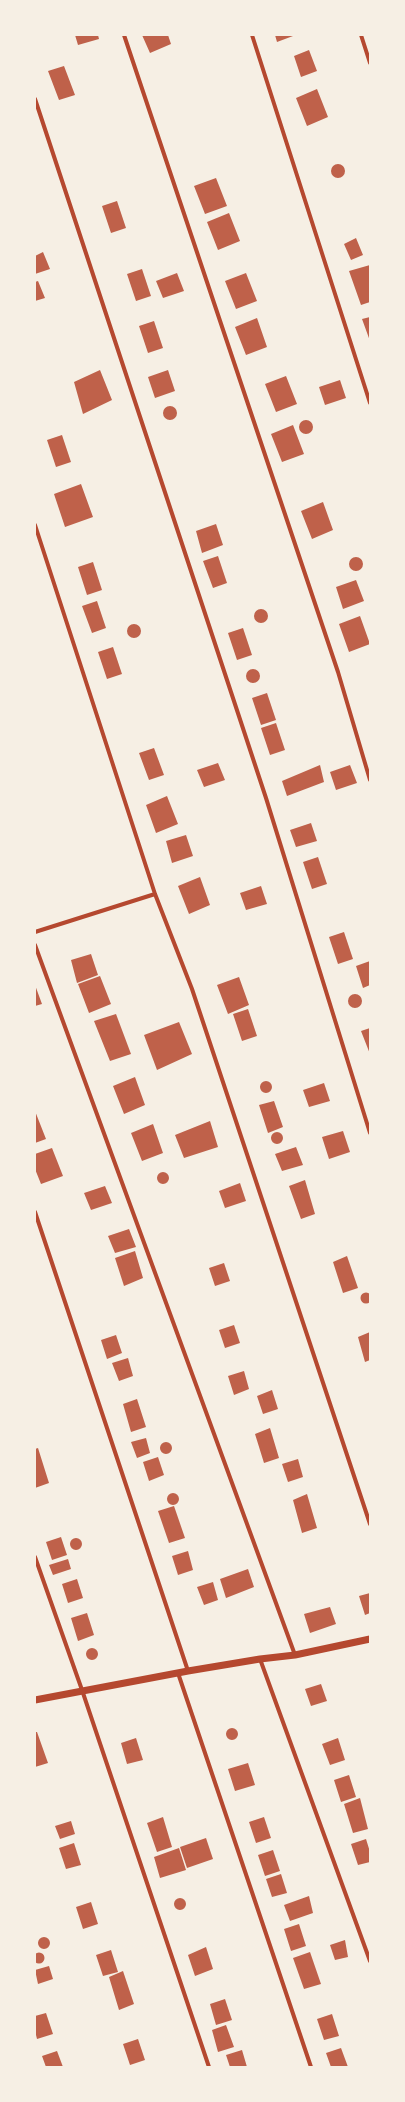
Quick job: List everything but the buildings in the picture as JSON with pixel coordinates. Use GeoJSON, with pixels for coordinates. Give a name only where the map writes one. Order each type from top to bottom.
{"type":"FeatureCollection","features":[{"type":"Feature","properties":{"kind":"street"},"geometry":{"type":"LineString","coordinates":[[124,35],[338,672],[370,780]]}},
{"type":"Feature","properties":{"kind":"street"},"geometry":{"type":"LineString","coordinates":[[252,35],[370,403]]}},
{"type":"Feature","properties":{"kind":"street"},"geometry":{"type":"LineString","coordinates":[[361,35],[370,63]]}},
{"type":"Feature","properties":{"kind":"street"},"geometry":{"type":"LineString","coordinates":[[35,99],[264,790],[370,1132]]}},
{"type":"Feature","properties":{"kind":"street"},"geometry":{"type":"LineString","coordinates":[[35,525],[154,894],[192,990],[370,1524]]}},
{"type":"Feature","properties":{"kind":"street"},"geometry":{"type":"LineString","coordinates":[[35,932],[154,894]]}},
{"type":"Feature","properties":{"kind":"street"},"geometry":{"type":"LineString","coordinates":[[35,945],[295,1655]]}},
{"type":"Feature","properties":{"kind":"street"},"geometry":{"type":"LineString","coordinates":[[35,1212],[188,1671]]}},
{"type":"Feature","properties":{"kind":"street"},"geometry":{"type":"LineString","coordinates":[[35,1557],[82,1690],[209,2067]]}},
{"type":"Feature","properties":{"kind":"street"},"geometry":{"type":"LineString","coordinates":[[35,1700],[188,1671],[260,1659],[295,1655],[370,1639]]}},
{"type":"Feature","properties":{"kind":"street"},"geometry":{"type":"LineString","coordinates":[[260,1659],[370,1961]]}},
{"type":"Feature","properties":{"kind":"street"},"geometry":{"type":"LineString","coordinates":[[178,1673],[311,2067]]}}]}
